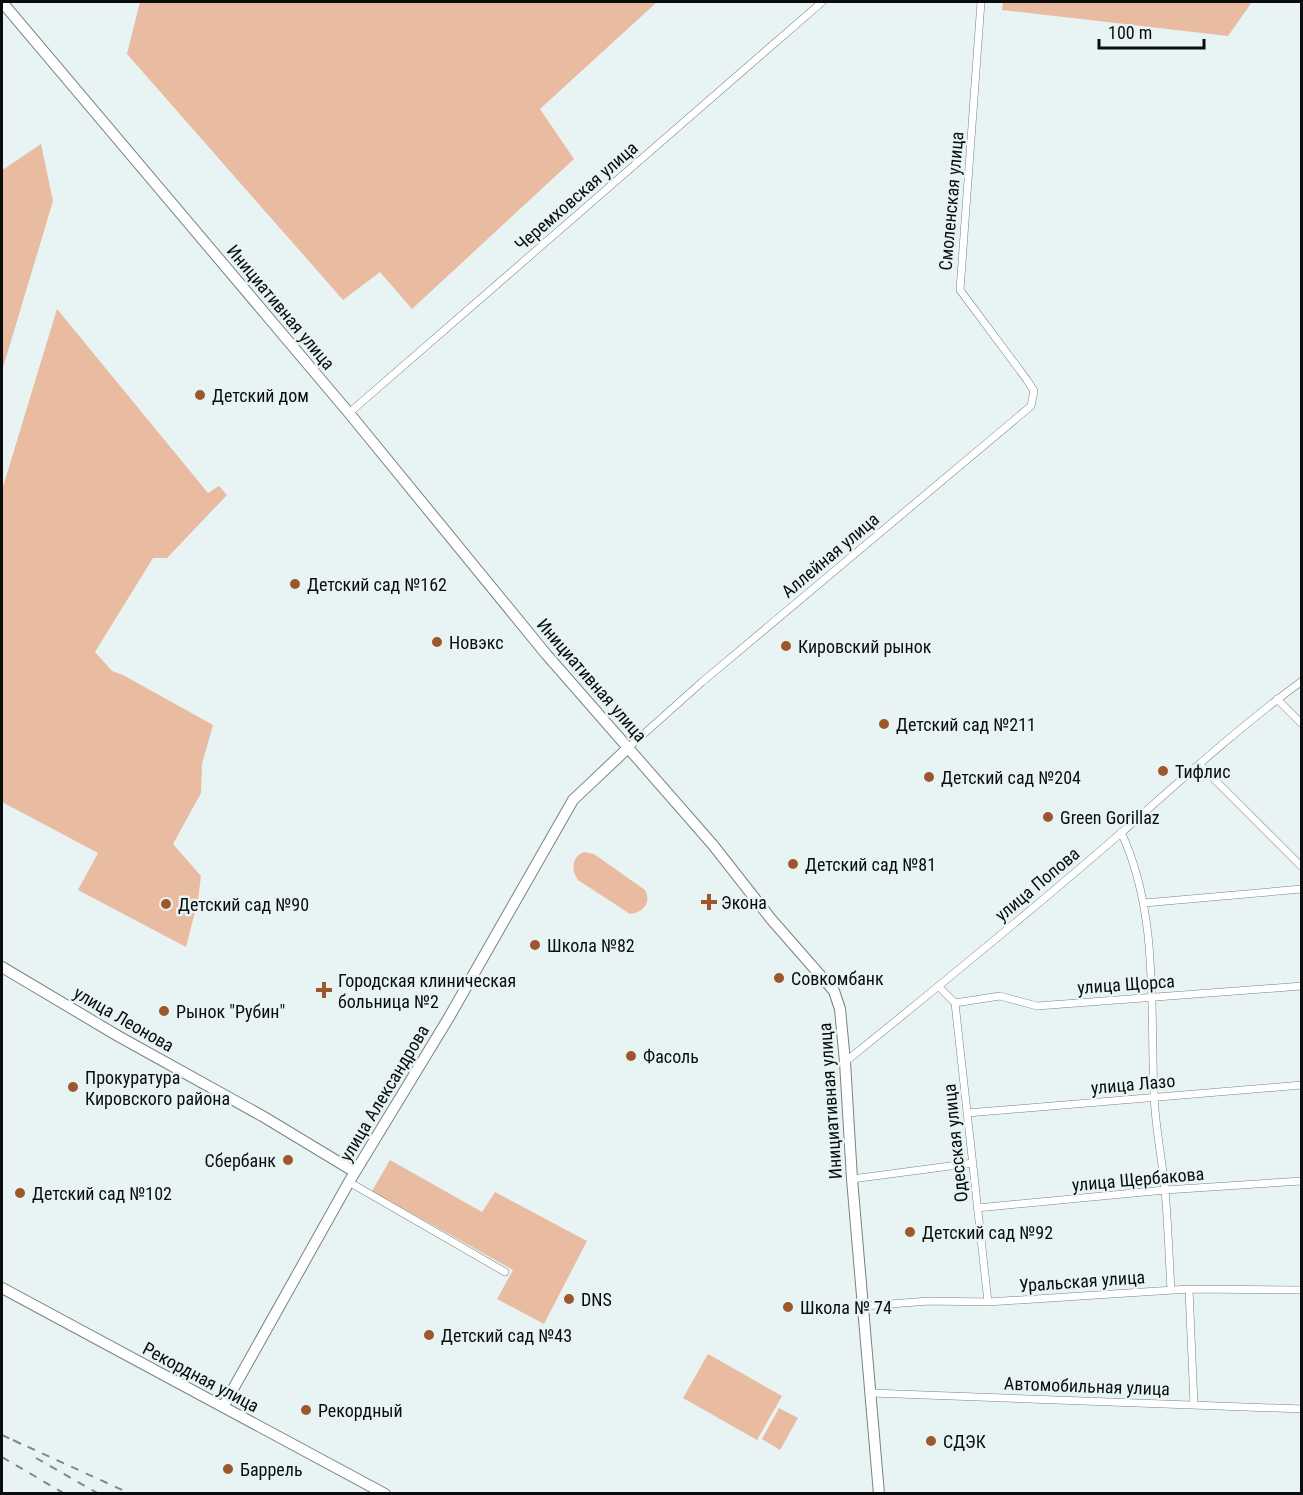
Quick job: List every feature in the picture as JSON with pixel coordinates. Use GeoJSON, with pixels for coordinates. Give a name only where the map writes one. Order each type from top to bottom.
{"type":"FeatureCollection","features":[{"type":"Feature","properties":{"kind":"main road","name":"Инициативная улица"},"geometry":{"type":"LineString","coordinates":[[2,2],[349,413],[546,654],[713,845],[771,919],[834,992],[840,1009],[845,1062],[852,1179],[879,1494]]}},
{"type":"Feature","properties":{"kind":"main road","name":"улица Александрова"},"geometry":{"type":"LineString","coordinates":[[222,1407],[349,1182],[448,1019],[573,800],[628,748]]}},
{"type":"Feature","properties":{"kind":"main road","name":"улица Леонова"},"geometry":{"type":"LineString","coordinates":[[2,967],[118,1036],[264,1117],[355,1172]]}},
{"type":"Feature","properties":{"kind":"main road","name":"Рекордная улица"},"geometry":{"type":"LineString","coordinates":[[2,1288],[385,1494]]}},
{"type":"Feature","properties":{"kind":"street","name":"Черемховская улица"},"geometry":{"type":"LineString","coordinates":[[349,413],[822,2]]}},
{"type":"Feature","properties":{"kind":"street","name":"Смоленская улица"},"geometry":{"type":"LineString","coordinates":[[981,2],[960,290],[1027,380]]}},
{"type":"Feature","properties":{"kind":"street","name":"Аллейная улица"},"geometry":{"type":"LineString","coordinates":[[628,748],[710,675],[1031,406],[1034,391],[1027,380]]}},
{"type":"Feature","properties":{"kind":"street","name":"улица Попова"},"geometry":{"type":"LineString","coordinates":[[845,1062],[939,987],[1222,744],[1302,681]]}},
{"type":"Feature","properties":{"kind":"street"},"geometry":{"type":"LineString","coordinates":[[1277,699],[1302,724]]}},
{"type":"Feature","properties":{"kind":"street"},"geometry":{"type":"LineString","coordinates":[[1200,765],[1302,867]]}},
{"type":"Feature","properties":{"kind":"street"},"geometry":{"type":"LineString","coordinates":[[1121,832],[1131,852],[1144,903],[1151,996],[1154,1097],[1165,1190],[1171,1290]]}},
{"type":"Feature","properties":{"kind":"street"},"geometry":{"type":"LineString","coordinates":[[1144,903],[1302,889]]}},
{"type":"Feature","properties":{"kind":"street","name":"улица Щорса"},"geometry":{"type":"LineString","coordinates":[[955,1003],[1000,996],[1037,1005],[1302,986]]}},
{"type":"Feature","properties":{"kind":"street"},"geometry":{"type":"LineString","coordinates":[[939,987],[955,1003]]}},
{"type":"Feature","properties":{"kind":"street","name":"Одесская улица"},"geometry":{"type":"LineString","coordinates":[[955,1003],[988,1302]]}},
{"type":"Feature","properties":{"kind":"street","name":"улица Лазо"},"geometry":{"type":"LineString","coordinates":[[967,1113],[1302,1085]]}},
{"type":"Feature","properties":{"kind":"street"},"geometry":{"type":"LineString","coordinates":[[852,1179],[973,1163]]}},
{"type":"Feature","properties":{"kind":"street","name":"улица Щербакова"},"geometry":{"type":"LineString","coordinates":[[977,1208],[1165,1190],[1302,1181]]}},
{"type":"Feature","properties":{"kind":"street"},"geometry":{"type":"LineString","coordinates":[[349,1182],[505,1272]]}},
{"type":"Feature","properties":{"kind":"street"},"geometry":{"type":"LineString","coordinates":[[1189,1289],[1194,1406]]}},
{"type":"Feature","properties":{"kind":"street","name":"Уральская улица"},"geometry":{"type":"LineString","coordinates":[[864,1306],[929,1301],[988,1302],[1189,1289],[1302,1290]]}},
{"type":"Feature","properties":{"kind":"street","name":"Автомобильная улица"},"geometry":{"type":"LineString","coordinates":[[871,1393],[1302,1409]]}},
{"type":"Feature","properties":{"kind":"shaded area"},"geometry":{"type":"Polygon","coordinates":[[[140,2],[657,2],[540,109],[574,159],[412,309],[380,272],[343,300],[127,54],[140,2]]]}},
{"type":"Feature","properties":{"kind":"shaded area"},"geometry":{"type":"Polygon","coordinates":[[[1003,2],[1252,2],[1228,36],[1002,10],[1003,2]]]}},
{"type":"Feature","properties":{"kind":"shaded area"},"geometry":{"type":"Polygon","coordinates":[[[41,144],[53,201],[2,371],[2,168],[4,169],[41,144]]]}},
{"type":"Feature","properties":{"kind":"shaded area"},"geometry":{"type":"Polygon","coordinates":[[[57,309],[208,493],[219,486],[227,495],[167,558],[153,558],[95,652],[112,671],[213,725],[202,764],[201,793],[173,844],[201,876],[198,900],[186,947],[78,890],[98,853],[2,802],[2,490],[57,309]]]}},
{"type":"Feature","properties":{"kind":"shaded area"},"geometry":{"type":"Polygon","coordinates":[[[584,852],[594,854],[645,890],[647,903],[645,906],[630,914],[578,880],[574,873],[574,864],[577,857],[584,852]]]}},
{"type":"Feature","properties":{"kind":"shaded area"},"geometry":{"type":"Polygon","coordinates":[[[390,1160],[482,1212],[495,1192],[587,1241],[544,1324],[497,1299],[513,1270],[372,1191],[390,1160]]]}},
{"type":"Feature","properties":{"kind":"shaded area"},"geometry":{"type":"Polygon","coordinates":[[[708,1354],[782,1396],[757,1440],[683,1398],[708,1354]]]}},
{"type":"Feature","properties":{"kind":"shaded area"},"geometry":{"type":"Polygon","coordinates":[[[779,1408],[798,1418],[780,1450],[762,1439],[779,1408]]]}},
{"type":"Feature","properties":{"kind":"railway"},"geometry":{"type":"LineString","coordinates":[[2,1435],[21,1444]]}},
{"type":"Feature","properties":{"kind":"railway"},"geometry":{"type":"LineString","coordinates":[[13,1440],[131,1494]]}},
{"type":"Feature","properties":{"kind":"railway"},"geometry":{"type":"LineString","coordinates":[[2,1457],[65,1494]]}},
{"type":"Feature","properties":{"kind":"railway"},"geometry":{"type":"LineString","coordinates":[[36,1458],[99,1494]]}},
{"type":"Feature","properties":{"kind":"place","name":"Детский дом"},"geometry":{"type":"Point","coordinates":[200,395]}},
{"type":"Feature","properties":{"kind":"place","name":"Детский сад №162"},"geometry":{"type":"Point","coordinates":[295,584]}},
{"type":"Feature","properties":{"kind":"place","name":"Новэкс"},"geometry":{"type":"Point","coordinates":[437,642]}},
{"type":"Feature","properties":{"kind":"place","name":"Кировский рынок"},"geometry":{"type":"Point","coordinates":[786,646]}},
{"type":"Feature","properties":{"kind":"place","name":"Детский сад №211"},"geometry":{"type":"Point","coordinates":[884,724]}},
{"type":"Feature","properties":{"kind":"place","name":"Тифлис"},"geometry":{"type":"Point","coordinates":[1163,771]}},
{"type":"Feature","properties":{"kind":"place","name":"Детский сад №204"},"geometry":{"type":"Point","coordinates":[929,777]}},
{"type":"Feature","properties":{"kind":"place","name":"Green Gorillaz"},"geometry":{"type":"Point","coordinates":[1048,817]}},
{"type":"Feature","properties":{"kind":"place","name":"Детский сад №81"},"geometry":{"type":"Point","coordinates":[793,864]}},
{"type":"Feature","properties":{"kind":"place","name":"Экона"},"geometry":{"type":"Point","coordinates":[709,902]}},
{"type":"Feature","properties":{"kind":"place","name":"Детский сад №90"},"geometry":{"type":"Point","coordinates":[166,904]}},
{"type":"Feature","properties":{"kind":"place","name":"Школа №82"},"geometry":{"type":"Point","coordinates":[535,945]}},
{"type":"Feature","properties":{"kind":"place","name":"Совкомбанк"},"geometry":{"type":"Point","coordinates":[779,978]}},
{"type":"Feature","properties":{"kind":"place","name":"Городская клиническая больница №2"},"geometry":{"type":"Point","coordinates":[324,990]}},
{"type":"Feature","properties":{"kind":"place","name":"Рынок \"Рубин\""},"geometry":{"type":"Point","coordinates":[164,1011]}},
{"type":"Feature","properties":{"kind":"place","name":"Фасоль"},"geometry":{"type":"Point","coordinates":[631,1056]}},
{"type":"Feature","properties":{"kind":"place","name":"Прокуратура Кировского района"},"geometry":{"type":"Point","coordinates":[73,1087]}},
{"type":"Feature","properties":{"kind":"place","name":"Сбербанк"},"geometry":{"type":"Point","coordinates":[288,1160]}},
{"type":"Feature","properties":{"kind":"place","name":"Детский сад №102"},"geometry":{"type":"Point","coordinates":[20,1193]}},
{"type":"Feature","properties":{"kind":"place","name":"Детский сад №92"},"geometry":{"type":"Point","coordinates":[910,1232]}},
{"type":"Feature","properties":{"kind":"place","name":"DNS"},"geometry":{"type":"Point","coordinates":[569,1299]}},
{"type":"Feature","properties":{"kind":"place","name":"Школа № 74"},"geometry":{"type":"Point","coordinates":[788,1307]}},
{"type":"Feature","properties":{"kind":"place","name":"Детский сад №43"},"geometry":{"type":"Point","coordinates":[429,1335]}},
{"type":"Feature","properties":{"kind":"place","name":"Рекордный"},"geometry":{"type":"Point","coordinates":[306,1410]}},
{"type":"Feature","properties":{"kind":"place","name":"СДЭК"},"geometry":{"type":"Point","coordinates":[931,1441]}},
{"type":"Feature","properties":{"kind":"place","name":"Баррель"},"geometry":{"type":"Point","coordinates":[228,1469]}}]}
